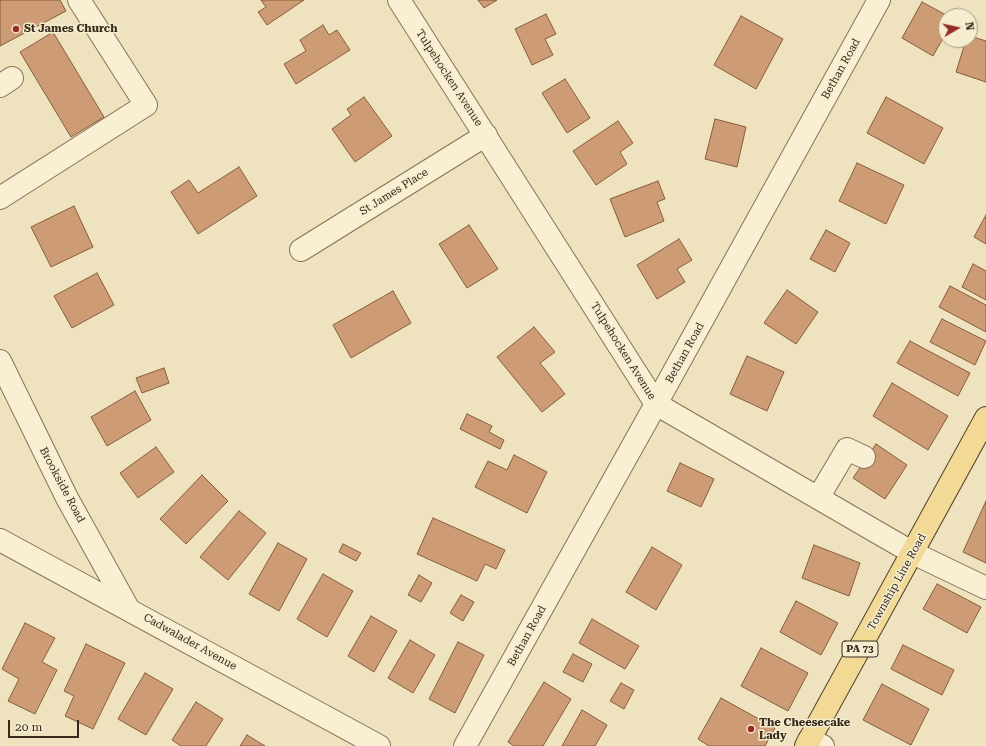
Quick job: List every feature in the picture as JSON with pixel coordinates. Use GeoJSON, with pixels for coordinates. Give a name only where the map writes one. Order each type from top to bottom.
{"type":"FeatureCollection","features":[{"type":"Feature","properties":{"kind":"main road","name":"Township Line Road"},"geometry":{"type":"LineString","coordinates":[[813,744],[913,553],[986,418]]}},
{"type":"Feature","properties":{"kind":"street"},"geometry":{"type":"LineString","coordinates":[[0,198],[146,105],[79,0]]}},
{"type":"Feature","properties":{"kind":"street","name":"Tulpehocken Avenue"},"geometry":{"type":"LineString","coordinates":[[399,0],[656,404],[913,553],[986,588]]}},
{"type":"Feature","properties":{"kind":"street","name":"Bethan Road"},"geometry":{"type":"LineString","coordinates":[[465,746],[879,0]]}},
{"type":"Feature","properties":{"kind":"street","name":"St James Place"},"geometry":{"type":"LineString","coordinates":[[301,250],[486,135]]}},
{"type":"Feature","properties":{"kind":"street","name":"Brookside Road"},"geometry":{"type":"LineString","coordinates":[[0,361],[67,498],[128,608]]}},
{"type":"Feature","properties":{"kind":"street"},"geometry":{"type":"LineString","coordinates":[[818,498],[847,448],[864,457]]}},
{"type":"Feature","properties":{"kind":"street","name":"Cadwalader Avenue"},"geometry":{"type":"LineString","coordinates":[[0,540],[128,608],[379,746]]}},
{"type":"Feature","properties":{"kind":"building","name":"St James Church"},"geometry":{"type":"Polygon","coordinates":[[[0,0],[60,0],[66,11],[0,46],[0,0]]]}},
{"type":"Feature","properties":{"kind":"building"},"geometry":{"type":"Polygon","coordinates":[[[261,0],[304,0],[267,25],[258,12],[266,7],[261,0]]]}},
{"type":"Feature","properties":{"kind":"building"},"geometry":{"type":"Polygon","coordinates":[[[478,0],[497,0],[484,8],[478,0]]]}},
{"type":"Feature","properties":{"kind":"building"},"geometry":{"type":"Polygon","coordinates":[[[922,2],[938,11],[938,47],[933,56],[902,38],[922,2]]]}},
{"type":"Feature","properties":{"kind":"building"},"geometry":{"type":"Polygon","coordinates":[[[546,14],[556,34],[545,39],[553,55],[532,65],[515,29],[546,14]]]}},
{"type":"Feature","properties":{"kind":"building"},"geometry":{"type":"Polygon","coordinates":[[[741,16],[783,39],[756,89],[714,65],[741,16]]]}},
{"type":"Feature","properties":{"kind":"building"},"geometry":{"type":"Polygon","coordinates":[[[323,25],[329,35],[337,30],[350,50],[296,84],[284,64],[306,51],[300,40],[323,25]]]}},
{"type":"Feature","properties":{"kind":"building"},"geometry":{"type":"Polygon","coordinates":[[[53,32],[104,117],[71,137],[20,52],[53,32]]]}},
{"type":"Feature","properties":{"kind":"building"},"geometry":{"type":"Polygon","coordinates":[[[978,38],[986,41],[986,82],[956,72],[964,48],[978,48],[978,38]]]}},
{"type":"Feature","properties":{"kind":"building"},"geometry":{"type":"Polygon","coordinates":[[[565,79],[590,118],[567,133],[542,93],[565,79]]]}},
{"type":"Feature","properties":{"kind":"building"},"geometry":{"type":"Polygon","coordinates":[[[364,97],[392,136],[355,162],[332,129],[351,115],[347,109],[364,97]]]}},
{"type":"Feature","properties":{"kind":"building"},"geometry":{"type":"Polygon","coordinates":[[[886,97],[943,128],[924,164],[867,133],[886,97]]]}},
{"type":"Feature","properties":{"kind":"building"},"geometry":{"type":"Polygon","coordinates":[[[715,119],[746,127],[737,167],[705,159],[715,119]]]}},
{"type":"Feature","properties":{"kind":"building"},"geometry":{"type":"Polygon","coordinates":[[[618,121],[633,143],[620,152],[627,164],[596,185],[573,151],[618,121]]]}},
{"type":"Feature","properties":{"kind":"building"},"geometry":{"type":"Polygon","coordinates":[[[857,163],[904,185],[886,224],[839,201],[857,163]]]}},
{"type":"Feature","properties":{"kind":"building"},"geometry":{"type":"Polygon","coordinates":[[[239,167],[257,196],[198,234],[171,192],[189,180],[198,193],[239,167]]]}},
{"type":"Feature","properties":{"kind":"building"},"geometry":{"type":"Polygon","coordinates":[[[658,181],[665,199],[657,202],[664,221],[625,237],[610,199],[658,181]]]}},
{"type":"Feature","properties":{"kind":"building"},"geometry":{"type":"Polygon","coordinates":[[[74,206],[93,247],[51,267],[31,227],[74,206]]]}},
{"type":"Feature","properties":{"kind":"building"},"geometry":{"type":"Polygon","coordinates":[[[986,215],[986,244],[974,237],[986,215]]]}},
{"type":"Feature","properties":{"kind":"building"},"geometry":{"type":"Polygon","coordinates":[[[469,225],[498,269],[467,288],[439,244],[469,225]]]}},
{"type":"Feature","properties":{"kind":"building"},"geometry":{"type":"Polygon","coordinates":[[[826,230],[850,243],[835,272],[810,259],[826,230]]]}},
{"type":"Feature","properties":{"kind":"building"},"geometry":{"type":"Polygon","coordinates":[[[679,239],[692,260],[677,269],[685,282],[657,299],[637,265],[679,239]]]}},
{"type":"Feature","properties":{"kind":"building"},"geometry":{"type":"Polygon","coordinates":[[[973,264],[986,271],[986,300],[962,287],[973,264]]]}},
{"type":"Feature","properties":{"kind":"building"},"geometry":{"type":"Polygon","coordinates":[[[97,273],[114,305],[72,328],[54,296],[97,273]]]}},
{"type":"Feature","properties":{"kind":"building"},"geometry":{"type":"Polygon","coordinates":[[[950,286],[986,305],[986,332],[939,307],[950,286]]]}},
{"type":"Feature","properties":{"kind":"building"},"geometry":{"type":"Polygon","coordinates":[[[787,290],[818,312],[796,344],[764,323],[787,290]]]}},
{"type":"Feature","properties":{"kind":"building"},"geometry":{"type":"Polygon","coordinates":[[[393,291],[411,323],[351,358],[333,325],[393,291]]]}},
{"type":"Feature","properties":{"kind":"building"},"geometry":{"type":"Polygon","coordinates":[[[942,319],[986,341],[975,365],[930,342],[942,319]]]}},
{"type":"Feature","properties":{"kind":"building"},"geometry":{"type":"Polygon","coordinates":[[[534,327],[555,352],[540,363],[565,394],[542,412],[497,357],[534,327]]]}},
{"type":"Feature","properties":{"kind":"building"},"geometry":{"type":"Polygon","coordinates":[[[910,341],[970,373],[958,396],[897,363],[910,341]]]}},
{"type":"Feature","properties":{"kind":"building"},"geometry":{"type":"Polygon","coordinates":[[[747,356],[784,372],[767,411],[730,394],[747,356]]]}},
{"type":"Feature","properties":{"kind":"building"},"geometry":{"type":"Polygon","coordinates":[[[164,368],[169,383],[142,393],[136,378],[164,368]]]}},
{"type":"Feature","properties":{"kind":"building"},"geometry":{"type":"Polygon","coordinates":[[[892,383],[948,416],[928,450],[873,416],[892,383]]]}},
{"type":"Feature","properties":{"kind":"building"},"geometry":{"type":"Polygon","coordinates":[[[135,391],[151,420],[107,446],[91,417],[135,391]]]}},
{"type":"Feature","properties":{"kind":"building"},"geometry":{"type":"Polygon","coordinates":[[[467,414],[492,426],[489,432],[504,440],[500,449],[460,429],[467,414]]]}},
{"type":"Feature","properties":{"kind":"building"},"geometry":{"type":"Polygon","coordinates":[[[876,444],[907,465],[885,499],[853,478],[876,444]]]}},
{"type":"Feature","properties":{"kind":"building"},"geometry":{"type":"Polygon","coordinates":[[[156,447],[174,472],[138,498],[120,473],[156,447]]]}},
{"type":"Feature","properties":{"kind":"building"},"geometry":{"type":"Polygon","coordinates":[[[514,455],[547,472],[527,513],[475,487],[488,461],[507,470],[514,455]]]}},
{"type":"Feature","properties":{"kind":"building"},"geometry":{"type":"Polygon","coordinates":[[[680,463],[714,479],[701,507],[667,491],[680,463]]]}},
{"type":"Feature","properties":{"kind":"building"},"geometry":{"type":"Polygon","coordinates":[[[202,475],[228,501],[186,544],[160,519],[202,475]]]}},
{"type":"Feature","properties":{"kind":"building"},"geometry":{"type":"Polygon","coordinates":[[[986,501],[986,563],[963,552],[986,501]]]}},
{"type":"Feature","properties":{"kind":"building"},"geometry":{"type":"Polygon","coordinates":[[[239,511],[266,533],[228,580],[200,557],[239,511]]]}},
{"type":"Feature","properties":{"kind":"building"},"geometry":{"type":"Polygon","coordinates":[[[433,518],[505,550],[496,569],[485,564],[477,581],[417,554],[433,518]]]}},
{"type":"Feature","properties":{"kind":"building"},"geometry":{"type":"Polygon","coordinates":[[[278,543],[307,559],[279,611],[249,594],[278,543]]]}},
{"type":"Feature","properties":{"kind":"building"},"geometry":{"type":"Polygon","coordinates":[[[343,544],[361,553],[356,561],[339,552],[343,544]]]}},
{"type":"Feature","properties":{"kind":"building"},"geometry":{"type":"Polygon","coordinates":[[[814,545],[860,563],[849,596],[802,578],[814,545]]]}},
{"type":"Feature","properties":{"kind":"building"},"geometry":{"type":"Polygon","coordinates":[[[652,547],[682,565],[656,610],[626,592],[652,547]]]}},
{"type":"Feature","properties":{"kind":"building"},"geometry":{"type":"Polygon","coordinates":[[[323,574],[353,591],[327,637],[297,619],[323,574]]]}},
{"type":"Feature","properties":{"kind":"building"},"geometry":{"type":"Polygon","coordinates":[[[419,575],[432,583],[421,602],[408,595],[419,575]]]}},
{"type":"Feature","properties":{"kind":"building"},"geometry":{"type":"Polygon","coordinates":[[[937,584],[981,607],[967,633],[923,609],[937,584]]]}},
{"type":"Feature","properties":{"kind":"building"},"geometry":{"type":"Polygon","coordinates":[[[461,595],[474,602],[463,621],[450,613],[461,595]]]}},
{"type":"Feature","properties":{"kind":"building"},"geometry":{"type":"Polygon","coordinates":[[[796,601],[838,623],[821,655],[780,632],[796,601]]]}},
{"type":"Feature","properties":{"kind":"building"},"geometry":{"type":"Polygon","coordinates":[[[371,616],[397,631],[374,672],[348,656],[371,616]]]}},
{"type":"Feature","properties":{"kind":"building"},"geometry":{"type":"Polygon","coordinates":[[[592,619],[639,646],[625,669],[579,643],[592,619]]]}},
{"type":"Feature","properties":{"kind":"building"},"geometry":{"type":"Polygon","coordinates":[[[25,623],[55,638],[42,662],[57,670],[35,714],[8,701],[19,679],[2,669],[25,623]]]}},
{"type":"Feature","properties":{"kind":"building"},"geometry":{"type":"Polygon","coordinates":[[[410,640],[435,655],[413,693],[388,678],[410,640]]]}},
{"type":"Feature","properties":{"kind":"building"},"geometry":{"type":"Polygon","coordinates":[[[458,642],[484,655],[455,713],[429,699],[458,642]]]}},
{"type":"Feature","properties":{"kind":"building"},"geometry":{"type":"Polygon","coordinates":[[[86,644],[125,663],[93,729],[65,716],[74,696],[64,691],[86,644]]]}},
{"type":"Feature","properties":{"kind":"building"},"geometry":{"type":"Polygon","coordinates":[[[903,645],[954,670],[942,695],[891,669],[903,645]]]}},
{"type":"Feature","properties":{"kind":"building"},"geometry":{"type":"Polygon","coordinates":[[[761,648],[808,673],[788,711],[741,686],[761,648]]]}},
{"type":"Feature","properties":{"kind":"building"},"geometry":{"type":"Polygon","coordinates":[[[573,654],[592,664],[583,682],[563,672],[573,654]]]}},
{"type":"Feature","properties":{"kind":"building"},"geometry":{"type":"Polygon","coordinates":[[[145,673],[173,689],[146,735],[118,719],[145,673]]]}},
{"type":"Feature","properties":{"kind":"building"},"geometry":{"type":"Polygon","coordinates":[[[544,682],[571,699],[543,746],[514,746],[508,742],[544,682]]]}},
{"type":"Feature","properties":{"kind":"building"},"geometry":{"type":"Polygon","coordinates":[[[621,683],[634,690],[624,709],[610,701],[621,683]]]}},
{"type":"Feature","properties":{"kind":"building"},"geometry":{"type":"Polygon","coordinates":[[[882,684],[929,709],[911,745],[863,720],[882,684]]]}},
{"type":"Feature","properties":{"kind":"building"},"geometry":{"type":"Polygon","coordinates":[[[721,698],[775,728],[765,746],[709,746],[698,739],[721,698]]]}},
{"type":"Feature","properties":{"kind":"building"},"geometry":{"type":"Polygon","coordinates":[[[196,702],[223,719],[206,746],[181,746],[172,740],[196,702]]]}},
{"type":"Feature","properties":{"kind":"building"},"geometry":{"type":"Polygon","coordinates":[[[582,710],[607,725],[595,746],[562,746],[582,710]]]}},
{"type":"Feature","properties":{"kind":"building"},"geometry":{"type":"Polygon","coordinates":[[[247,735],[265,746],[240,746],[247,735]]]}},
{"type":"Feature","properties":{"kind":"place","name":"St James Church"},"geometry":{"type":"Point","coordinates":[16,29]}},
{"type":"Feature","properties":{"kind":"place","name":"The Cheesecake Lady"},"geometry":{"type":"Point","coordinates":[751,729]}}]}
